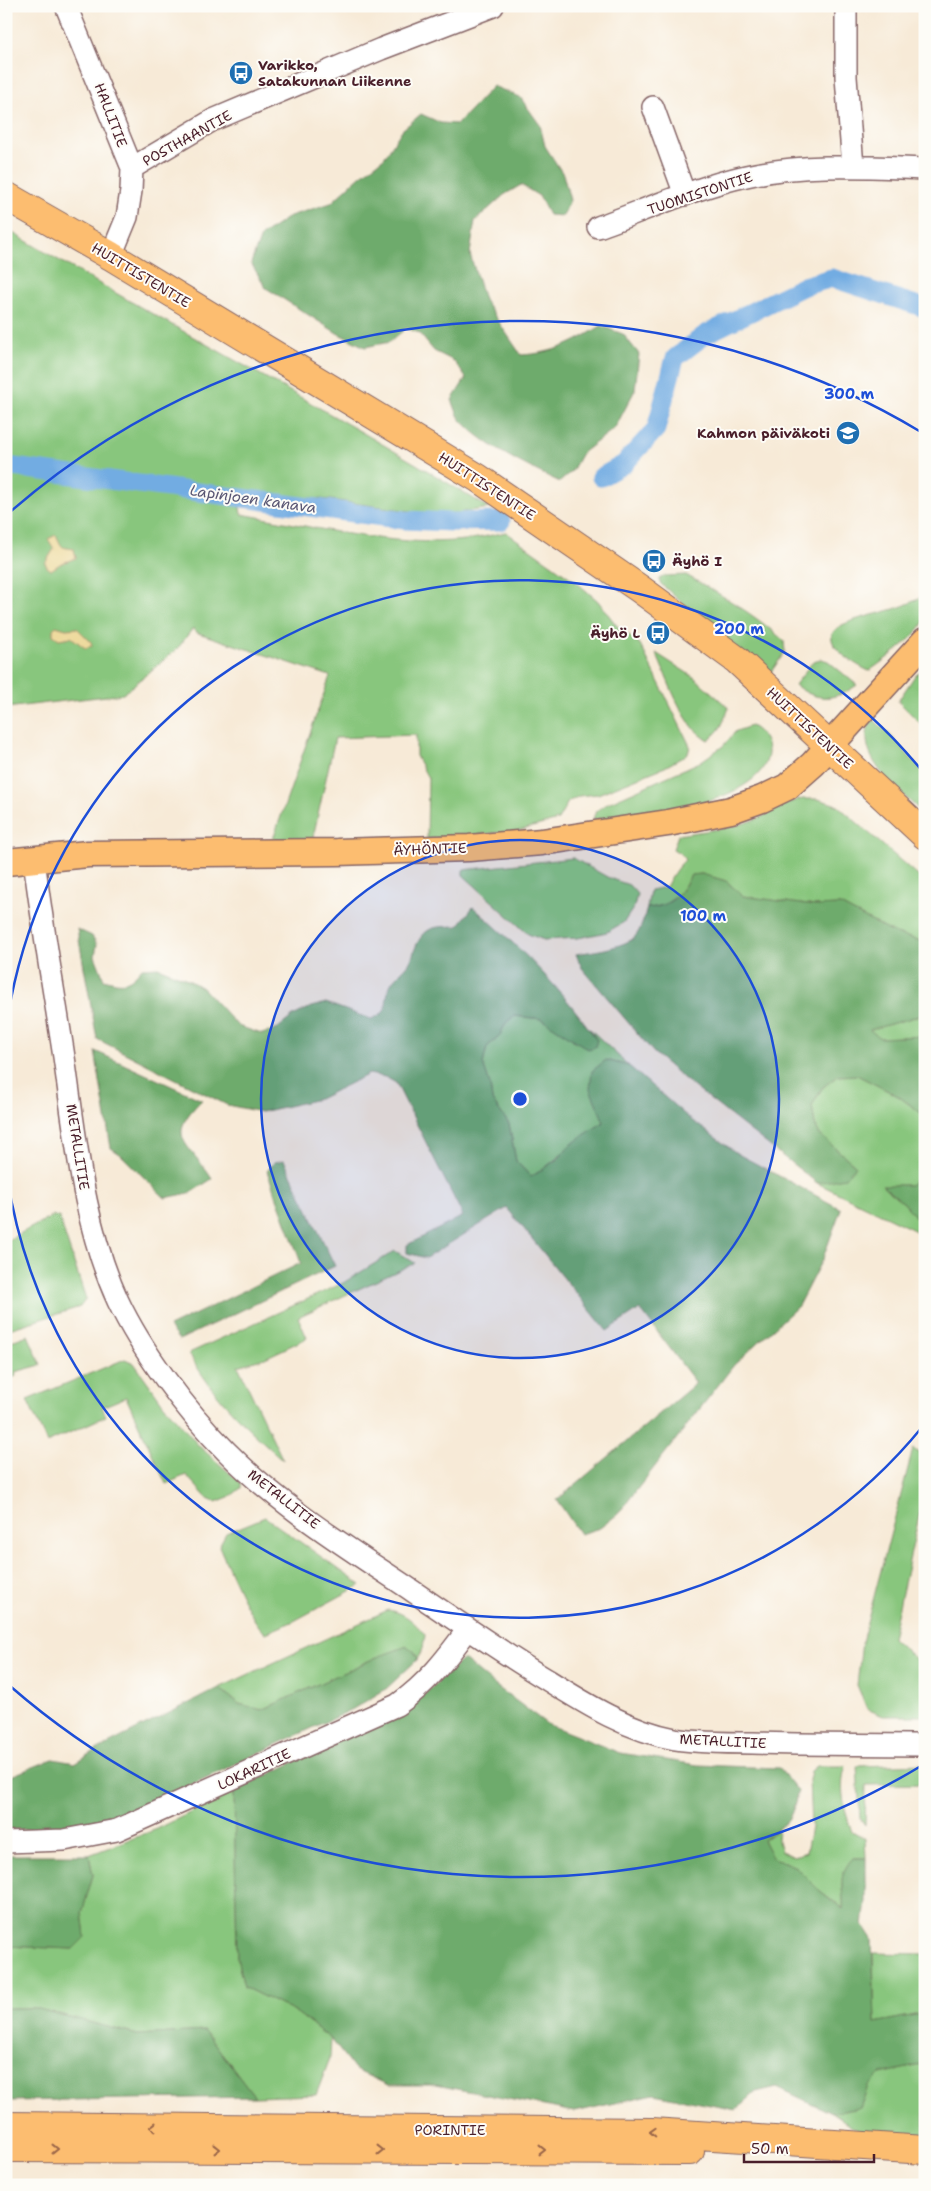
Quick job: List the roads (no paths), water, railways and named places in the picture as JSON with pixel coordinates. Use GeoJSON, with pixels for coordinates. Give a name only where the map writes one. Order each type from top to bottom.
{"type":"FeatureCollection","features":[{"type":"Feature","properties":{"kind":"highway","name":"HUITTISTENTIE"},"geometry":{"type":"LineString","coordinates":[[6,196],[110,256],[478,478],[640,589],[737,660],[925,835]]}},
{"type":"Feature","properties":{"kind":"highway","name":"PORINTIE"},"geometry":{"type":"LineString","coordinates":[[6,2126],[652,2132],[925,2150]]}},
{"type":"Feature","properties":{"kind":"highway","name":"PORINTIE"},"geometry":{"type":"LineString","coordinates":[[6,2148],[658,2151],[894,2148]]}},
{"type":"Feature","properties":{"kind":"main road","name":"ÄYHÖNTIE"},"geometry":{"type":"LineString","coordinates":[[6,862],[88,854],[337,852],[469,848],[542,842],[668,823],[731,810],[762,799],[787,787],[831,747],[882,687],[925,641]]}},
{"type":"Feature","properties":{"kind":"street","name":"HALLITIE"},"geometry":{"type":"LineString","coordinates":[[66,6],[132,168],[127,217],[110,256]]}},
{"type":"Feature","properties":{"kind":"street","name":"POSTHAANTIE"},"geometry":{"type":"LineString","coordinates":[[132,168],[213,120],[381,49],[493,6]]}},
{"type":"Feature","properties":{"kind":"street"},"geometry":{"type":"LineString","coordinates":[[846,6],[846,76],[853,167]]}},
{"type":"Feature","properties":{"kind":"street"},"geometry":{"type":"LineString","coordinates":[[653,107],[685,195]]}},
{"type":"Feature","properties":{"kind":"street","name":"TUOMISTONTIE"},"geometry":{"type":"LineString","coordinates":[[598,227],[685,195],[746,176],[801,168],[925,169]]}},
{"type":"Feature","properties":{"kind":"street","name":"METALLITIE"},"geometry":{"type":"LineString","coordinates":[[34,859],[80,1164],[99,1252],[118,1302],[144,1347],[200,1423],[228,1454],[272,1492],[325,1532],[468,1629],[596,1710],[633,1726],[675,1739],[714,1742],[804,1745],[925,1744]]}},
{"type":"Feature","properties":{"kind":"street","name":"LOKARITIE"},"geometry":{"type":"LineString","coordinates":[[6,1842],[64,1840],[117,1830],[398,1705],[419,1689],[440,1666],[468,1629]]}},
{"type":"Feature","properties":{"kind":"waterway","name":"Lapinjoen kanava"},"geometry":{"type":"LineString","coordinates":[[601,477],[624,464],[656,429],[675,358],[706,334],[804,286],[832,278],[925,308]]}},
{"type":"Feature","properties":{"kind":"waterway","name":"Lapinjoen kanava"},"geometry":{"type":"LineString","coordinates":[[6,466],[405,520],[452,522],[501,521]]}},
{"type":"Feature","properties":{"kind":"place","name":"Varikko, Satakunnan Liikenne"},"geometry":{"type":"Point","coordinates":[241,73]}},
{"type":"Feature","properties":{"kind":"place","name":"Kahmon päiväkoti"},"geometry":{"type":"Point","coordinates":[848,433]}},
{"type":"Feature","properties":{"kind":"place","name":"Äyhö I"},"geometry":{"type":"Point","coordinates":[654,561]}},
{"type":"Feature","properties":{"kind":"place","name":"Äyhö L"},"geometry":{"type":"Point","coordinates":[658,633]}}]}
